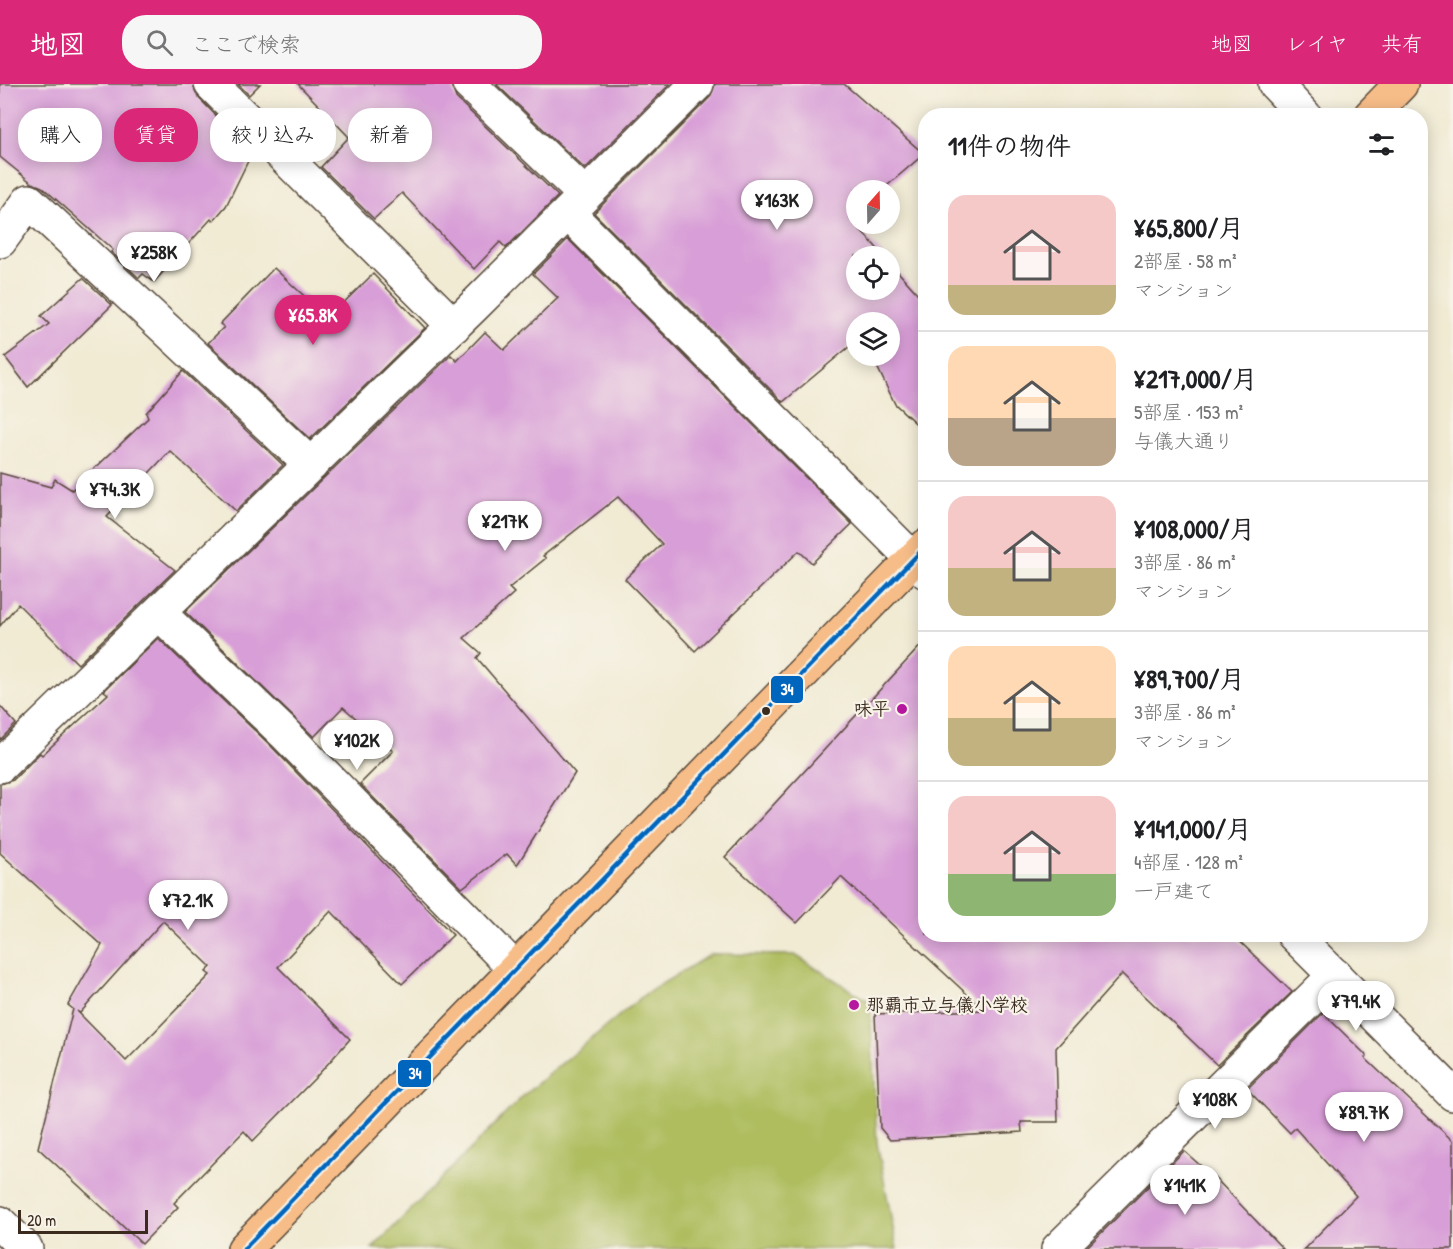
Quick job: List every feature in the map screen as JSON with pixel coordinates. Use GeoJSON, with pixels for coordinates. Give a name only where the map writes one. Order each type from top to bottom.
{"type":"FeatureCollection","features":[{"type":"Feature","properties":{"kind":"highway"},"geometry":{"type":"LineString","coordinates":[[1378,108],[1401,84]]}},
{"type":"Feature","properties":{"kind":"highway"},"geometry":{"type":"LineString","coordinates":[[244,1249],[515,969],[918,562]]}},
{"type":"Feature","properties":{"kind":"street"},"geometry":{"type":"LineString","coordinates":[[211,84],[454,326]]}},
{"type":"Feature","properties":{"kind":"street"},"geometry":{"type":"LineString","coordinates":[[469,84],[577,204],[918,556]]}},
{"type":"Feature","properties":{"kind":"street"},"geometry":{"type":"LineString","coordinates":[[0,766],[454,326],[697,84]]}},
{"type":"Feature","properties":{"kind":"street"},"geometry":{"type":"LineString","coordinates":[[1275,84],[1298,108]]}},
{"type":"Feature","properties":{"kind":"street"},"geometry":{"type":"LineString","coordinates":[[0,241],[29,201],[311,465]]}},
{"type":"Feature","properties":{"kind":"street"},"geometry":{"type":"LineString","coordinates":[[159,613],[284,733],[515,969]]}},
{"type":"Feature","properties":{"kind":"street"},"geometry":{"type":"LineString","coordinates":[[1301,942],[1453,1094]]}},
{"type":"Feature","properties":{"kind":"street"},"geometry":{"type":"LineString","coordinates":[[1058,1249],[1335,975]]}},
{"type":"Feature","properties":{"kind":"street"},"geometry":{"type":"LineString","coordinates":[[0,1223],[26,1249]]}},
{"type":"Feature","properties":{"kind":"green space"},"geometry":{"type":"Polygon","coordinates":[[[711,954],[795,955],[870,1002],[877,1143],[897,1249],[372,1249],[525,1094],[645,994],[711,954]]]}},
{"type":"Feature","properties":{"kind":"building"},"geometry":{"type":"Polygon","coordinates":[[[0,84],[193,84],[198,97],[210,109],[210,162],[248,162],[226,206],[213,221],[211,219],[154,282],[143,274],[139,278],[111,252],[113,250],[42,187],[32,183],[0,157],[0,84]]]}},
{"type":"Feature","properties":{"kind":"building"},"geometry":{"type":"Polygon","coordinates":[[[238,84],[260,84],[249,95],[238,84]]]}},
{"type":"Feature","properties":{"kind":"building"},"geometry":{"type":"Polygon","coordinates":[[[298,84],[451,84],[456,98],[558,196],[506,248],[500,242],[474,269],[402,193],[374,219],[321,167],[326,162],[336,162],[336,151],[348,138],[348,162],[432,162],[432,108],[348,108],[348,136],[336,123],[336,108],[321,108],[298,84]]]}},
{"type":"Feature","properties":{"kind":"building"},"geometry":{"type":"Polygon","coordinates":[[[496,84],[670,84],[585,169],[496,84]]]}},
{"type":"Feature","properties":{"kind":"building"},"geometry":{"type":"Polygon","coordinates":[[[715,84],[844,84],[918,149],[918,159],[894,180],[846,180],[846,234],[864,234],[875,246],[846,246],[846,300],[900,300],[900,274],[918,294],[918,426],[895,404],[877,366],[900,366],[900,312],[846,312],[846,349],[783,402],[594,213],[710,97],[715,84]]]}},
{"type":"Feature","properties":{"kind":"building"},"geometry":{"type":"Polygon","coordinates":[[[568,239],[852,524],[812,563],[799,551],[695,651],[625,579],[662,544],[618,497],[543,556],[546,558],[509,588],[514,593],[464,638],[481,653],[477,658],[575,773],[517,865],[507,854],[462,888],[360,784],[393,751],[343,707],[314,737],[185,612],[451,355],[457,361],[485,332],[504,350],[558,298],[533,274],[568,239]]]}},
{"type":"Feature","properties":{"kind":"building"},"geometry":{"type":"Polygon","coordinates":[[[274,268],[328,318],[373,274],[425,328],[310,439],[208,343],[224,327],[220,324],[274,268]]]}},
{"type":"Feature","properties":{"kind":"building"},"geometry":{"type":"Polygon","coordinates":[[[83,278],[112,305],[28,387],[5,357],[49,324],[41,316],[83,278]]]}},
{"type":"Feature","properties":{"kind":"building"},"geometry":{"type":"Polygon","coordinates":[[[183,371],[283,465],[236,511],[170,451],[107,517],[175,570],[78,664],[18,604],[0,626],[0,473],[51,487],[55,479],[72,490],[148,418],[146,413],[183,371]]]}},
{"type":"Feature","properties":{"kind":"building"},"geometry":{"type":"Polygon","coordinates":[[[158,638],[271,746],[453,935],[402,984],[331,911],[278,967],[350,1039],[253,1141],[244,1131],[174,1203],[178,1207],[142,1244],[38,1148],[73,1009],[68,1005],[102,945],[0,853],[0,784],[13,780],[40,753],[42,755],[108,694],[104,691],[158,638]],[[163,921],[80,1013],[77,1011],[126,1061],[210,975],[206,972],[211,967],[163,921]]]}},
{"type":"Feature","properties":{"kind":"building"},"geometry":{"type":"Polygon","coordinates":[[[918,649],[918,942],[1240,942],[1292,992],[1217,1065],[1122,974],[1056,1048],[1058,1122],[1021,1122],[1022,1132],[890,1140],[880,1128],[875,1014],[984,1010],[841,877],[797,923],[725,857],[918,649]]]}},
{"type":"Feature","properties":{"kind":"building"},"geometry":{"type":"Polygon","coordinates":[[[0,706],[16,724],[0,740],[0,706]]]}},
{"type":"Feature","properties":{"kind":"building"},"geometry":{"type":"Polygon","coordinates":[[[1323,1013],[1367,1056],[1365,1058],[1453,1141],[1453,1249],[1304,1249],[1356,1196],[1295,1128],[1290,1133],[1247,1089],[1323,1013]]]}},
{"type":"Feature","properties":{"kind":"building"},"geometry":{"type":"Polygon","coordinates":[[[1184,1151],[1219,1182],[1283,1249],[1085,1249],[1184,1151]]]}},
{"type":"Feature","properties":{"kind":"transit line","name":"34"},"geometry":{"type":"LineString","coordinates":[[244,1249],[918,554]]}},
{"type":"Feature","properties":{"kind":"place","name":"味平"},"geometry":{"type":"Point","coordinates":[902,709]}},
{"type":"Feature","properties":{"kind":"place","name":"那覇市立与儀小学校"},"geometry":{"type":"Point","coordinates":[854,1005]}}]}
